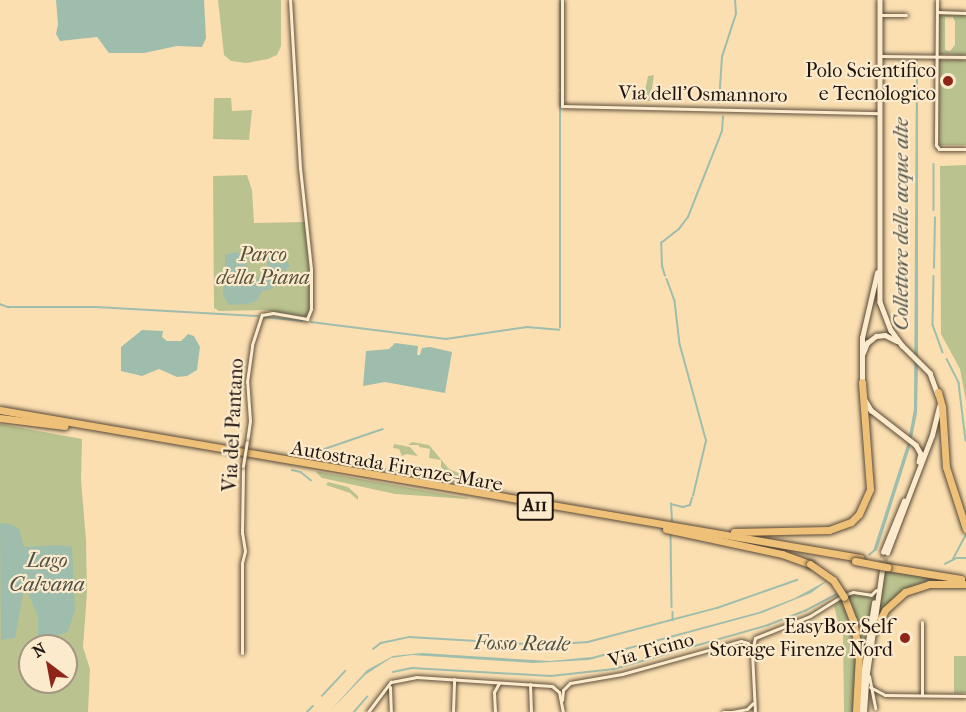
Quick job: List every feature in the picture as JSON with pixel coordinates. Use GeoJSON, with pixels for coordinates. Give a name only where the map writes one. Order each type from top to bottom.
{"type":"FeatureCollection","features":[{"type":"Feature","properties":{"kind":"highway"},"geometry":{"type":"LineString","coordinates":[[667,527],[729,532],[792,532],[829,530],[851,522],[864,507],[870,489],[862,382]]}},
{"type":"Feature","properties":{"kind":"highway"},"geometry":{"type":"LineString","coordinates":[[938,392],[951,485],[966,529]]}},
{"type":"Feature","properties":{"kind":"highway","name":"Autostrada Firenze-Mare"},"geometry":{"type":"LineString","coordinates":[[0,412],[24,414],[857,560],[884,568],[966,580]]}},
{"type":"Feature","properties":{"kind":"highway","name":"Autostrada Firenze-Mare"},"geometry":{"type":"LineString","coordinates":[[0,412],[64,426],[667,527]]}},
{"type":"Feature","properties":{"kind":"highway"},"geometry":{"type":"LineString","coordinates":[[667,527],[782,554],[810,564],[833,580],[844,596],[858,640],[860,712]]}},
{"type":"Feature","properties":{"kind":"highway"},"geometry":{"type":"LineString","coordinates":[[874,631],[885,610],[904,592],[936,583],[966,580]]}},
{"type":"Feature","properties":{"kind":"main road"},"geometry":{"type":"LineString","coordinates":[[879,0],[880,45]]}},
{"type":"Feature","properties":{"kind":"main road"},"geometry":{"type":"LineString","coordinates":[[878,265],[862,338],[862,382],[868,407],[916,445],[920,460],[885,552],[939,411],[938,392],[931,376],[902,345],[888,324],[882,309],[878,265],[879,0]]}},
{"type":"Feature","properties":{"kind":"main road"},"geometry":{"type":"LineString","coordinates":[[861,365],[867,343],[876,336],[888,336],[902,345]]}},
{"type":"Feature","properties":{"kind":"main road"},"geometry":{"type":"LineString","coordinates":[[916,445],[926,442],[935,426]]}},
{"type":"Feature","properties":{"kind":"main road"},"geometry":{"type":"LineString","coordinates":[[860,712],[863,675],[876,590],[884,568]]}},
{"type":"Feature","properties":{"kind":"main road"},"geometry":{"type":"LineString","coordinates":[[860,712],[884,568]]}},
{"type":"Feature","properties":{"kind":"street","name":"Via del Pantano"},"geometry":{"type":"LineString","coordinates":[[242,653],[242,563],[245,551],[242,533],[243,466],[250,421],[247,382],[252,345],[262,315],[273,313],[307,319],[311,309],[310,258],[300,168],[290,0]]}},
{"type":"Feature","properties":{"kind":"street","name":"Via dell'Osmannoro"},"geometry":{"type":"LineString","coordinates":[[562,0],[562,106],[879,114]]}},
{"type":"Feature","properties":{"kind":"street"},"geometry":{"type":"LineString","coordinates":[[937,0],[936,145],[939,149],[966,149]]}},
{"type":"Feature","properties":{"kind":"street"},"geometry":{"type":"LineString","coordinates":[[937,12],[966,13]]}},
{"type":"Feature","properties":{"kind":"street"},"geometry":{"type":"LineString","coordinates":[[881,15],[906,15]]}},
{"type":"Feature","properties":{"kind":"street"},"geometry":{"type":"LineString","coordinates":[[880,56],[966,57]]}},
{"type":"Feature","properties":{"kind":"street"},"geometry":{"type":"LineString","coordinates":[[754,712],[752,652],[757,636],[810,616],[853,592],[872,594],[876,590]]}},
{"type":"Feature","properties":{"kind":"street"},"geometry":{"type":"LineString","coordinates":[[922,622],[922,695]]}},
{"type":"Feature","properties":{"kind":"street","name":"Via Ticino"},"geometry":{"type":"LineString","coordinates":[[562,702],[563,690],[570,683],[622,674],[741,641],[748,643],[752,652]]}},
{"type":"Feature","properties":{"kind":"street"},"geometry":{"type":"LineString","coordinates":[[868,666],[875,710]]}},
{"type":"Feature","properties":{"kind":"street"},"geometry":{"type":"LineString","coordinates":[[368,712],[393,681],[408,677],[554,687],[562,702],[563,712]]}},
{"type":"Feature","properties":{"kind":"street"},"geometry":{"type":"LineString","coordinates":[[453,712],[454,679]]}},
{"type":"Feature","properties":{"kind":"street"},"geometry":{"type":"LineString","coordinates":[[485,681],[491,684],[494,692],[495,712]]}},
{"type":"Feature","properties":{"kind":"street"},"geometry":{"type":"LineString","coordinates":[[494,692],[497,685],[504,682]]}},
{"type":"Feature","properties":{"kind":"street"},"geometry":{"type":"LineString","coordinates":[[530,684],[531,712]]}},
{"type":"Feature","properties":{"kind":"street"},"geometry":{"type":"LineString","coordinates":[[390,685],[391,712]]}},
{"type":"Feature","properties":{"kind":"street"},"geometry":{"type":"LineString","coordinates":[[870,687],[885,695]]}},
{"type":"Feature","properties":{"kind":"street"},"geometry":{"type":"LineString","coordinates":[[875,710],[877,697],[885,695],[966,696]]}},
{"type":"Feature","properties":{"kind":"street"},"geometry":{"type":"LineString","coordinates":[[732,712],[749,708],[754,701]]}},
{"type":"Feature","properties":{"kind":"street"},"geometry":{"type":"LineString","coordinates":[[723,712],[739,712]]}},
{"type":"Feature","properties":{"kind":"green space"},"geometry":{"type":"Polygon","coordinates":[[[218,0],[281,0],[281,46],[277,55],[246,63],[231,61],[224,55],[218,0]]]}},
{"type":"Feature","properties":{"kind":"green space"},"geometry":{"type":"Polygon","coordinates":[[[966,15],[966,55],[939,54],[939,16],[966,15]],[[945,17],[945,50],[950,51],[955,45],[953,17],[945,17]]]}},
{"type":"Feature","properties":{"kind":"green space"},"geometry":{"type":"Polygon","coordinates":[[[939,60],[966,60],[966,145],[939,145],[939,60]]]}},
{"type":"Feature","properties":{"kind":"green space"},"geometry":{"type":"Polygon","coordinates":[[[654,75],[650,101],[635,102],[635,96],[645,91],[648,76],[654,75]]]}},
{"type":"Feature","properties":{"kind":"green space"},"geometry":{"type":"Polygon","coordinates":[[[214,98],[231,98],[232,111],[252,110],[249,140],[213,139],[214,98]]]}},
{"type":"Feature","properties":{"kind":"green space"},"geometry":{"type":"Polygon","coordinates":[[[966,165],[966,401],[960,369],[941,334],[940,166],[966,165]]]}},
{"type":"Feature","properties":{"kind":"green space","name":"Parco della Piana"},"geometry":{"type":"Polygon","coordinates":[[[247,175],[252,190],[254,223],[305,222],[309,268],[309,312],[306,317],[264,310],[219,311],[214,308],[213,176],[247,175]]]}},
{"type":"Feature","properties":{"kind":"green space"},"geometry":{"type":"Polygon","coordinates":[[[0,424],[82,439],[81,480],[86,540],[87,593],[83,647],[90,669],[88,712],[0,712],[0,424]]]}},
{"type":"Feature","properties":{"kind":"green space"},"geometry":{"type":"Polygon","coordinates":[[[412,442],[429,445],[449,469],[473,479],[447,474],[441,467],[441,460],[429,458],[430,449],[419,447],[419,445],[408,445],[412,442]]]}},
{"type":"Feature","properties":{"kind":"green space"},"geometry":{"type":"Polygon","coordinates":[[[394,444],[410,447],[418,456],[406,454],[402,456],[399,449],[393,448],[394,444]]]}},
{"type":"Feature","properties":{"kind":"green space"},"geometry":{"type":"Polygon","coordinates":[[[345,461],[395,470],[406,469],[475,483],[485,489],[326,462],[345,461]]]}},
{"type":"Feature","properties":{"kind":"green space"},"geometry":{"type":"Polygon","coordinates":[[[315,471],[468,499],[395,494],[322,478],[315,471]]]}},
{"type":"Feature","properties":{"kind":"green space"},"geometry":{"type":"Polygon","coordinates":[[[328,482],[348,487],[358,496],[358,500],[350,493],[326,485],[328,482]]]}},
{"type":"Feature","properties":{"kind":"green space"},"geometry":{"type":"Polygon","coordinates":[[[884,570],[940,579],[921,584],[877,618],[884,570]]]}},
{"type":"Feature","properties":{"kind":"green space"},"geometry":{"type":"Polygon","coordinates":[[[851,593],[874,597],[863,662],[860,638],[846,596],[851,593]]]}},
{"type":"Feature","properties":{"kind":"green space"},"geometry":{"type":"Polygon","coordinates":[[[843,598],[858,657],[855,712],[844,712],[843,634],[841,634],[834,606],[843,598]]]}},
{"type":"Feature","properties":{"kind":"green space"},"geometry":{"type":"Polygon","coordinates":[[[954,656],[966,656],[966,693],[954,693],[954,656]]]}},
{"type":"Feature","properties":{"kind":"water"},"geometry":{"type":"Polygon","coordinates":[[[56,0],[204,0],[206,38],[202,47],[177,46],[144,53],[109,53],[97,37],[60,41],[56,34],[58,24],[56,0]]]}},
{"type":"Feature","properties":{"kind":"water"},"geometry":{"type":"Polygon","coordinates":[[[916,59],[918,59],[918,364],[917,413],[912,438],[909,436],[914,409],[916,59]]]}},
{"type":"Feature","properties":{"kind":"water"},"geometry":{"type":"Polygon","coordinates":[[[235,252],[242,253],[249,260],[246,264],[254,282],[268,268],[267,255],[287,260],[290,266],[285,271],[275,270],[273,288],[261,292],[258,300],[248,304],[229,305],[223,295],[224,283],[221,279],[225,255],[235,252]]]}},
{"type":"Feature","properties":{"kind":"water"},"geometry":{"type":"Polygon","coordinates":[[[142,330],[163,331],[162,337],[167,341],[181,341],[188,334],[194,336],[200,347],[197,370],[187,376],[177,377],[159,369],[142,376],[121,371],[121,347],[142,330]]]}},
{"type":"Feature","properties":{"kind":"water"},"geometry":{"type":"Polygon","coordinates":[[[395,343],[418,346],[417,355],[420,355],[422,348],[430,347],[452,352],[445,393],[385,382],[363,386],[366,351],[389,349],[395,343]]]}},
{"type":"Feature","properties":{"kind":"water"},"geometry":{"type":"Polygon","coordinates":[[[908,442],[911,444],[878,547],[876,551],[873,551],[908,442]]]}},
{"type":"Feature","properties":{"kind":"water","name":"Lago Calvana"},"geometry":{"type":"Polygon","coordinates":[[[0,523],[10,524],[19,529],[24,547],[58,545],[72,547],[75,610],[68,632],[38,634],[38,616],[27,591],[23,594],[15,638],[1,640],[0,523]]]}},
{"type":"Feature","properties":{"kind":"water"},"geometry":{"type":"Polygon","coordinates":[[[830,579],[811,593],[762,613],[589,660],[533,663],[412,655],[391,658],[365,675],[330,711],[367,670],[393,656],[422,653],[550,661],[592,657],[759,612],[795,598],[830,579]]]}},
{"type":"Feature","properties":{"kind":"waterway"},"geometry":{"type":"LineString","coordinates":[[560,0],[560,24]]}},
{"type":"Feature","properties":{"kind":"waterway"},"geometry":{"type":"LineString","coordinates":[[719,103],[722,57],[736,14],[735,0]]}},
{"type":"Feature","properties":{"kind":"waterway"},"geometry":{"type":"LineString","coordinates":[[560,26],[560,89]]}},
{"type":"Feature","properties":{"kind":"waterway"},"geometry":{"type":"LineString","coordinates":[[560,92],[560,328]]}},
{"type":"Feature","properties":{"kind":"waterway"},"geometry":{"type":"LineString","coordinates":[[665,276],[661,243],[679,229],[688,217],[722,131],[723,117]]}},
{"type":"Feature","properties":{"kind":"waterway"},"geometry":{"type":"LineString","coordinates":[[934,164],[934,210]]}},
{"type":"Feature","properties":{"kind":"waterway"},"geometry":{"type":"LineString","coordinates":[[934,268],[935,218]]}},
{"type":"Feature","properties":{"kind":"waterway"},"geometry":{"type":"LineString","coordinates":[[934,276],[933,325],[943,352]]}},
{"type":"Feature","properties":{"kind":"waterway"},"geometry":{"type":"LineString","coordinates":[[667,279],[675,301],[680,344],[706,439]]}},
{"type":"Feature","properties":{"kind":"waterway"},"geometry":{"type":"LineString","coordinates":[[0,304],[8,307],[96,307],[258,316]]}},
{"type":"Feature","properties":{"kind":"waterway"},"geometry":{"type":"LineString","coordinates":[[265,317],[302,321]]}},
{"type":"Feature","properties":{"kind":"waterway"},"geometry":{"type":"LineString","coordinates":[[311,322],[446,339],[527,327],[559,330]]}},
{"type":"Feature","properties":{"kind":"waterway"},"geometry":{"type":"LineString","coordinates":[[947,359],[959,383],[966,441]]}},
{"type":"Feature","properties":{"kind":"waterway"},"geometry":{"type":"LineString","coordinates":[[295,455],[304,456],[383,429]]}},
{"type":"Feature","properties":{"kind":"waterway"},"geometry":{"type":"LineString","coordinates":[[693,496],[706,441]]}},
{"type":"Feature","properties":{"kind":"waterway"},"geometry":{"type":"LineString","coordinates":[[292,470],[301,472],[311,480]]}},
{"type":"Feature","properties":{"kind":"waterway"},"geometry":{"type":"LineString","coordinates":[[672,522],[671,504],[683,507],[690,505],[692,498]]}},
{"type":"Feature","properties":{"kind":"waterway"},"geometry":{"type":"LineString","coordinates":[[671,534],[672,607]]}},
{"type":"Feature","properties":{"kind":"waterway"},"geometry":{"type":"LineString","coordinates":[[953,559],[966,535]]}},
{"type":"Feature","properties":{"kind":"waterway","name":"Fosso Reale"},"geometry":{"type":"LineString","coordinates":[[869,555],[875,550]]}},
{"type":"Feature","properties":{"kind":"waterway"},"geometry":{"type":"LineString","coordinates":[[945,564],[957,558],[966,558]]}},
{"type":"Feature","properties":{"kind":"waterway"},"geometry":{"type":"LineString","coordinates":[[373,649],[381,643],[409,637],[544,645],[588,642],[717,608],[797,580]]}},
{"type":"Feature","properties":{"kind":"waterway"},"geometry":{"type":"LineString","coordinates":[[393,672],[412,668],[551,676],[614,669],[768,625],[805,611],[839,593]]}},
{"type":"Feature","properties":{"kind":"waterway"},"geometry":{"type":"LineString","coordinates":[[673,612],[673,620]]}},
{"type":"Feature","properties":{"kind":"waterway"},"geometry":{"type":"LineString","coordinates":[[322,696],[345,671]]}},
{"type":"Feature","properties":{"kind":"waterway"},"geometry":{"type":"LineString","coordinates":[[354,712],[367,697]]}},
{"type":"Feature","properties":{"kind":"waterway"},"geometry":{"type":"LineString","coordinates":[[307,712],[313,706]]}},
{"type":"Feature","properties":{"kind":"tunnel"},"geometry":{"type":"LineString","coordinates":[[879,571],[883,552]]}},
{"type":"Feature","properties":{"kind":"tunnel"},"geometry":{"type":"LineString","coordinates":[[883,568],[887,553]]}},
{"type":"Feature","properties":{"kind":"place","name":"Polo Scientifico e Tecnologico"},"geometry":{"type":"Point","coordinates":[948,81]}},
{"type":"Feature","properties":{"kind":"place","name":"EasyBox Self Storage Firenze Nord"},"geometry":{"type":"Point","coordinates":[905,638]}},
{"type":"Feature","properties":{"kind":"water label","name":"Collettore delle acque alte"},"geometry":{"type":"Point","coordinates":[901,224]}}]}
